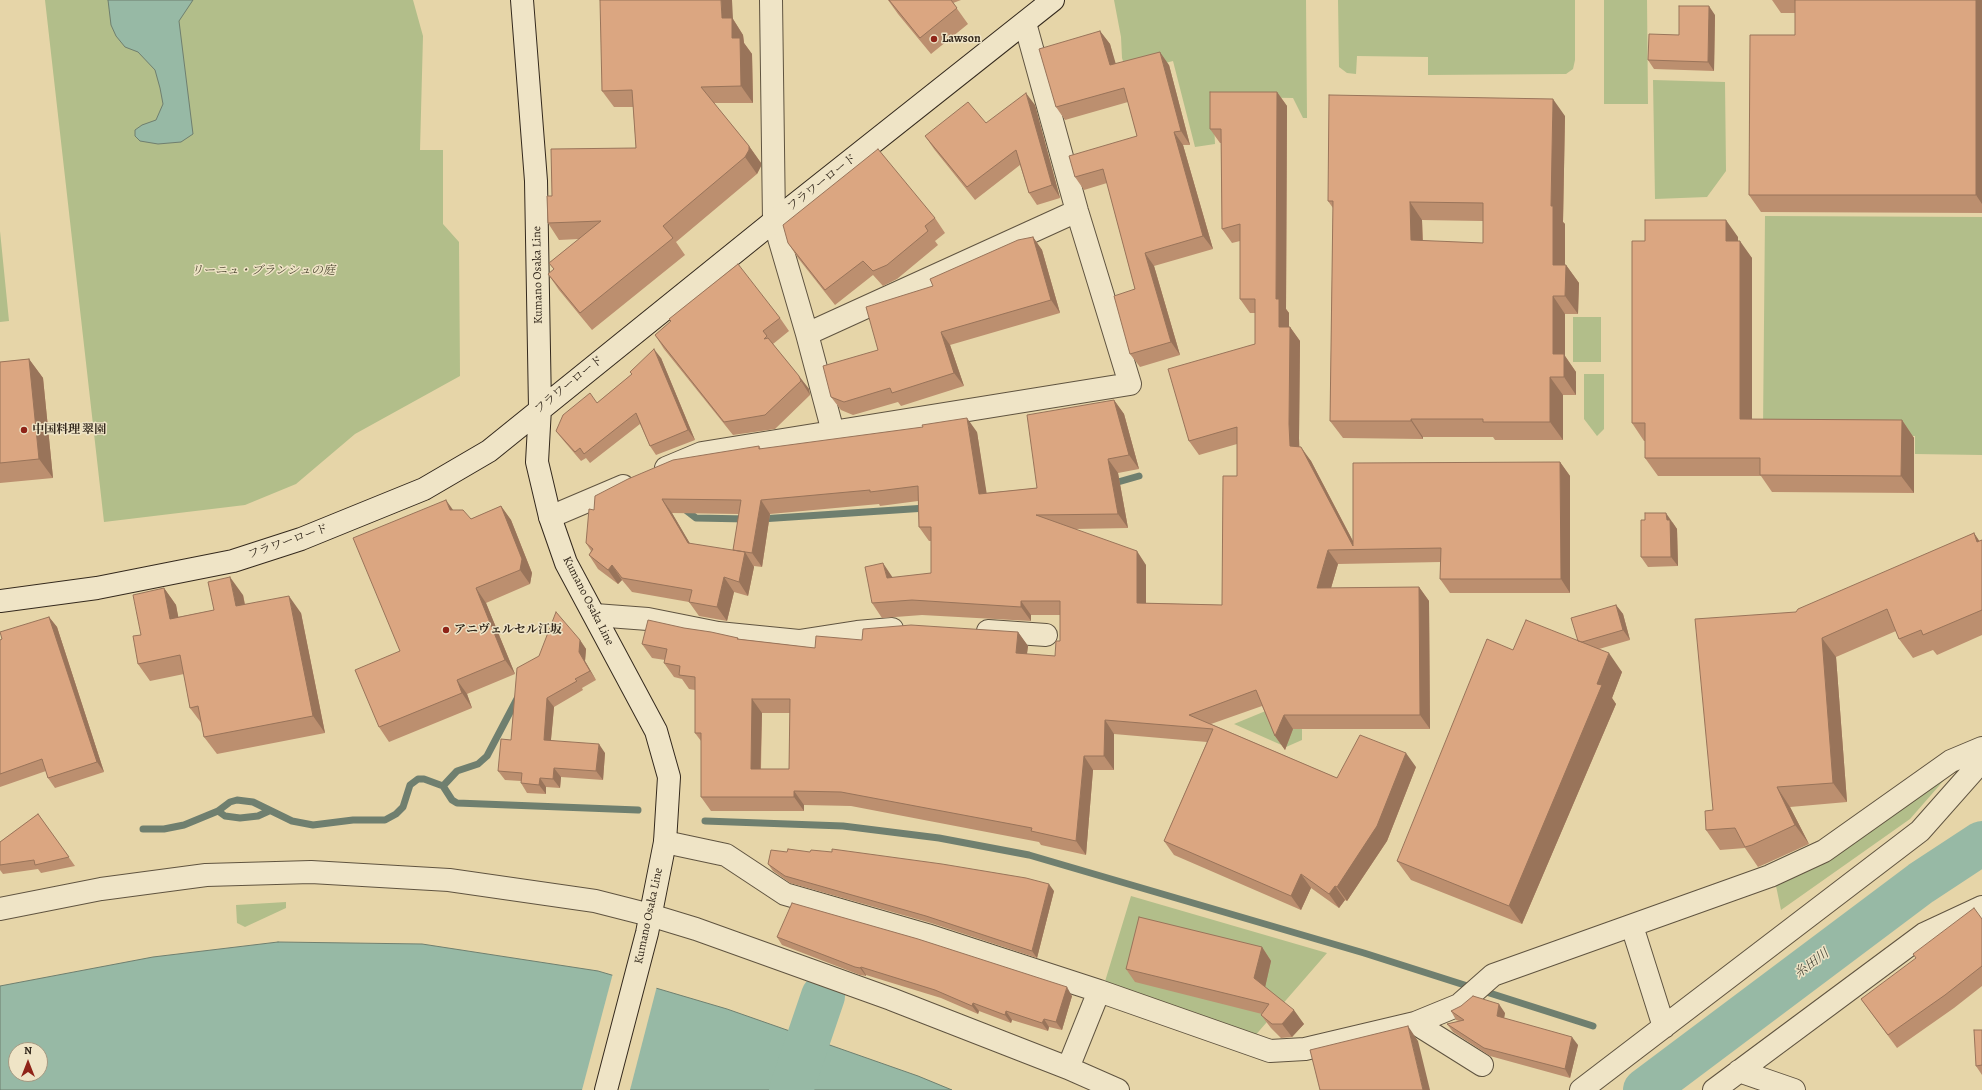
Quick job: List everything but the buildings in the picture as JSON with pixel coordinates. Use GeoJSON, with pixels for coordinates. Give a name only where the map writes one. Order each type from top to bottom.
{"type":"FeatureCollection","features":[{"type":"Feature","properties":{"kind":"street","name":"Kumano Osaka Line"},"geometry":{"type":"LineString","coordinates":[[522,0],[536,181],[540,408],[537,462],[550,517],[566,563],[596,615],[656,731],[669,777],[665,842],[648,924],[606,1090]]}},
{"type":"Feature","properties":{"kind":"street"},"geometry":{"type":"LineString","coordinates":[[771,0],[774,221],[807,334],[832,432]]}},
{"type":"Feature","properties":{"kind":"street","name":"フラワーロード"},"geometry":{"type":"LineString","coordinates":[[0,601],[97,588],[225,562],[301,539],[424,489],[489,451],[540,408],[1053,0]]}},
{"type":"Feature","properties":{"kind":"street"},"geometry":{"type":"LineString","coordinates":[[550,517],[702,453],[1130,384],[1077,211],[1024,23]]}},
{"type":"Feature","properties":{"kind":"street"},"geometry":{"type":"LineString","coordinates":[[807,334],[1077,211]]}},
{"type":"Feature","properties":{"kind":"street"},"geometry":{"type":"LineString","coordinates":[[596,615],[648,619],[718,633],[799,641],[857,632],[913,628]]}},
{"type":"Feature","properties":{"kind":"street"},"geometry":{"type":"LineString","coordinates":[[968,630],[1046,635]]}},
{"type":"Feature","properties":{"kind":"street"},"geometry":{"type":"LineString","coordinates":[[665,842],[726,855],[785,894],[927,935],[1099,991],[1270,1051],[1305,1049],[1414,1023],[1459,1005],[1493,975],[1770,876],[1824,851],[1951,761],[1982,748]]}},
{"type":"Feature","properties":{"kind":"street"},"geometry":{"type":"LineString","coordinates":[[1581,1090],[1920,831],[1982,761]]}},
{"type":"Feature","properties":{"kind":"street"},"geometry":{"type":"LineString","coordinates":[[0,909],[101,889],[199,876],[311,872],[449,880],[595,901],[648,924],[891,999],[1068,1068],[1118,1090]]}},
{"type":"Feature","properties":{"kind":"street"},"geometry":{"type":"LineString","coordinates":[[1714,1090],[1924,934],[1982,907]]}},
{"type":"Feature","properties":{"kind":"street"},"geometry":{"type":"LineString","coordinates":[[1632,926],[1664,1027]]}},
{"type":"Feature","properties":{"kind":"street"},"geometry":{"type":"LineString","coordinates":[[1068,1068],[1099,991]]}},
{"type":"Feature","properties":{"kind":"street"},"geometry":{"type":"LineString","coordinates":[[1414,1023],[1482,1065]]}},
{"type":"Feature","properties":{"kind":"street"},"geometry":{"type":"LineString","coordinates":[[1739,1072],[1794,1090]]}},
{"type":"Feature","properties":{"kind":"green space","name":"リーニュ・ブランシュの庭"},"geometry":{"type":"Polygon","coordinates":[[[45,0],[413,0],[423,36],[420,150],[443,150],[443,224],[459,242],[460,376],[355,434],[296,484],[245,505],[104,522],[45,0]]]}},
{"type":"Feature","properties":{"kind":"green space"},"geometry":{"type":"Polygon","coordinates":[[[1114,0],[1306,0],[1307,118],[1303,118],[1293,98],[1232,97],[1214,122],[1215,144],[1195,147],[1173,61],[1127,73],[1122,58],[1121,37],[1114,0]]]}},
{"type":"Feature","properties":{"kind":"green space"},"geometry":{"type":"Polygon","coordinates":[[[1338,0],[1575,0],[1575,60],[1573,69],[1566,74],[1428,75],[1428,57],[1357,56],[1356,74],[1347,73],[1339,67],[1338,0]]]}},
{"type":"Feature","properties":{"kind":"green space"},"geometry":{"type":"Polygon","coordinates":[[[1604,0],[1647,0],[1648,104],[1604,104],[1604,0]]]}},
{"type":"Feature","properties":{"kind":"green space"},"geometry":{"type":"Polygon","coordinates":[[[1653,80],[1725,82],[1726,171],[1707,197],[1655,199],[1653,80]]]}},
{"type":"Feature","properties":{"kind":"green space"},"geometry":{"type":"Polygon","coordinates":[[[1765,216],[1982,217],[1982,455],[1915,454],[1915,436],[1802,434],[1763,429],[1765,216]]]}},
{"type":"Feature","properties":{"kind":"green space"},"geometry":{"type":"Polygon","coordinates":[[[0,231],[9,321],[0,322],[0,231]]]}},
{"type":"Feature","properties":{"kind":"green space"},"geometry":{"type":"Polygon","coordinates":[[[1573,317],[1601,317],[1601,362],[1573,362],[1573,317]]]}},
{"type":"Feature","properties":{"kind":"green space"},"geometry":{"type":"Polygon","coordinates":[[[1584,374],[1604,374],[1604,429],[1597,436],[1584,419],[1584,374]]]}},
{"type":"Feature","properties":{"kind":"green space"},"geometry":{"type":"Polygon","coordinates":[[[1302,696],[1302,740],[1286,747],[1234,724],[1302,696]]]}},
{"type":"Feature","properties":{"kind":"green space"},"geometry":{"type":"Polygon","coordinates":[[[1952,771],[1910,819],[1781,910],[1775,881],[1952,771]]]}},
{"type":"Feature","properties":{"kind":"green space"},"geometry":{"type":"Polygon","coordinates":[[[1131,896],[1327,953],[1253,1038],[1103,988],[1131,896]]]}},
{"type":"Feature","properties":{"kind":"green space"},"geometry":{"type":"Polygon","coordinates":[[[286,902],[286,908],[245,927],[237,923],[236,905],[286,902]]]}},
{"type":"Feature","properties":{"kind":"shaded area"},"geometry":{"type":"Polygon","coordinates":[[[108,0],[193,0],[179,21],[193,134],[181,142],[158,144],[140,141],[135,136],[135,130],[142,125],[156,120],[163,104],[160,88],[155,70],[138,52],[125,47],[116,36],[111,25],[108,0]]]}},
{"type":"Feature","properties":{"kind":"shaded area"},"geometry":{"type":"Polygon","coordinates":[[[278,942],[422,944],[598,971],[727,1009],[918,1076],[952,1090],[0,1090],[0,986],[153,957],[278,942]]]}},
{"type":"Feature","properties":{"kind":"pier"},"geometry":{"type":"Polygon","coordinates":[[[613,973],[657,986],[630,1090],[582,1090],[613,973]]]}},
{"type":"Feature","properties":{"kind":"waterway"},"geometry":{"type":"LineString","coordinates":[[1111,484],[1139,476]]}},
{"type":"Feature","properties":{"kind":"waterway"},"geometry":{"type":"LineString","coordinates":[[683,508],[696,518],[747,519]]}},
{"type":"Feature","properties":{"kind":"waterway"},"geometry":{"type":"LineString","coordinates":[[761,519],[926,508]]}},
{"type":"Feature","properties":{"kind":"waterway"},"geometry":{"type":"LineString","coordinates":[[443,786],[457,771],[478,764],[487,756],[518,697]]}},
{"type":"Feature","properties":{"kind":"waterway"},"geometry":{"type":"LineString","coordinates":[[143,829],[164,829],[184,825],[218,811],[230,802],[237,800],[253,802],[292,821],[313,825],[353,820],[385,820],[396,814],[403,807],[410,785],[418,779],[424,779],[443,786],[452,800],[457,803],[638,810]]}},
{"type":"Feature","properties":{"kind":"waterway"},"geometry":{"type":"LineString","coordinates":[[218,811],[225,816],[240,818],[258,816],[269,811]]}},
{"type":"Feature","properties":{"kind":"waterway"},"geometry":{"type":"LineString","coordinates":[[705,821],[843,826],[939,838],[1029,855],[1364,953],[1593,1026]]}},
{"type":"Feature","properties":{"kind":"waterway","name":"糸田川"},"geometry":{"type":"LineString","coordinates":[[1645,1090],[1921,883],[1982,843]]}},
{"type":"Feature","properties":{"kind":"waterway"},"geometry":{"type":"LineString","coordinates":[[791,1090],[823,996]]}},
{"type":"Feature","properties":{"kind":"place","name":"Lawson"},"geometry":{"type":"Point","coordinates":[934,39]}},
{"type":"Feature","properties":{"kind":"place","name":"中国料理 翠園"},"geometry":{"type":"Point","coordinates":[24,430]}},
{"type":"Feature","properties":{"kind":"place","name":"アニヴェルセル江坂"},"geometry":{"type":"Point","coordinates":[446,630]}}]}
